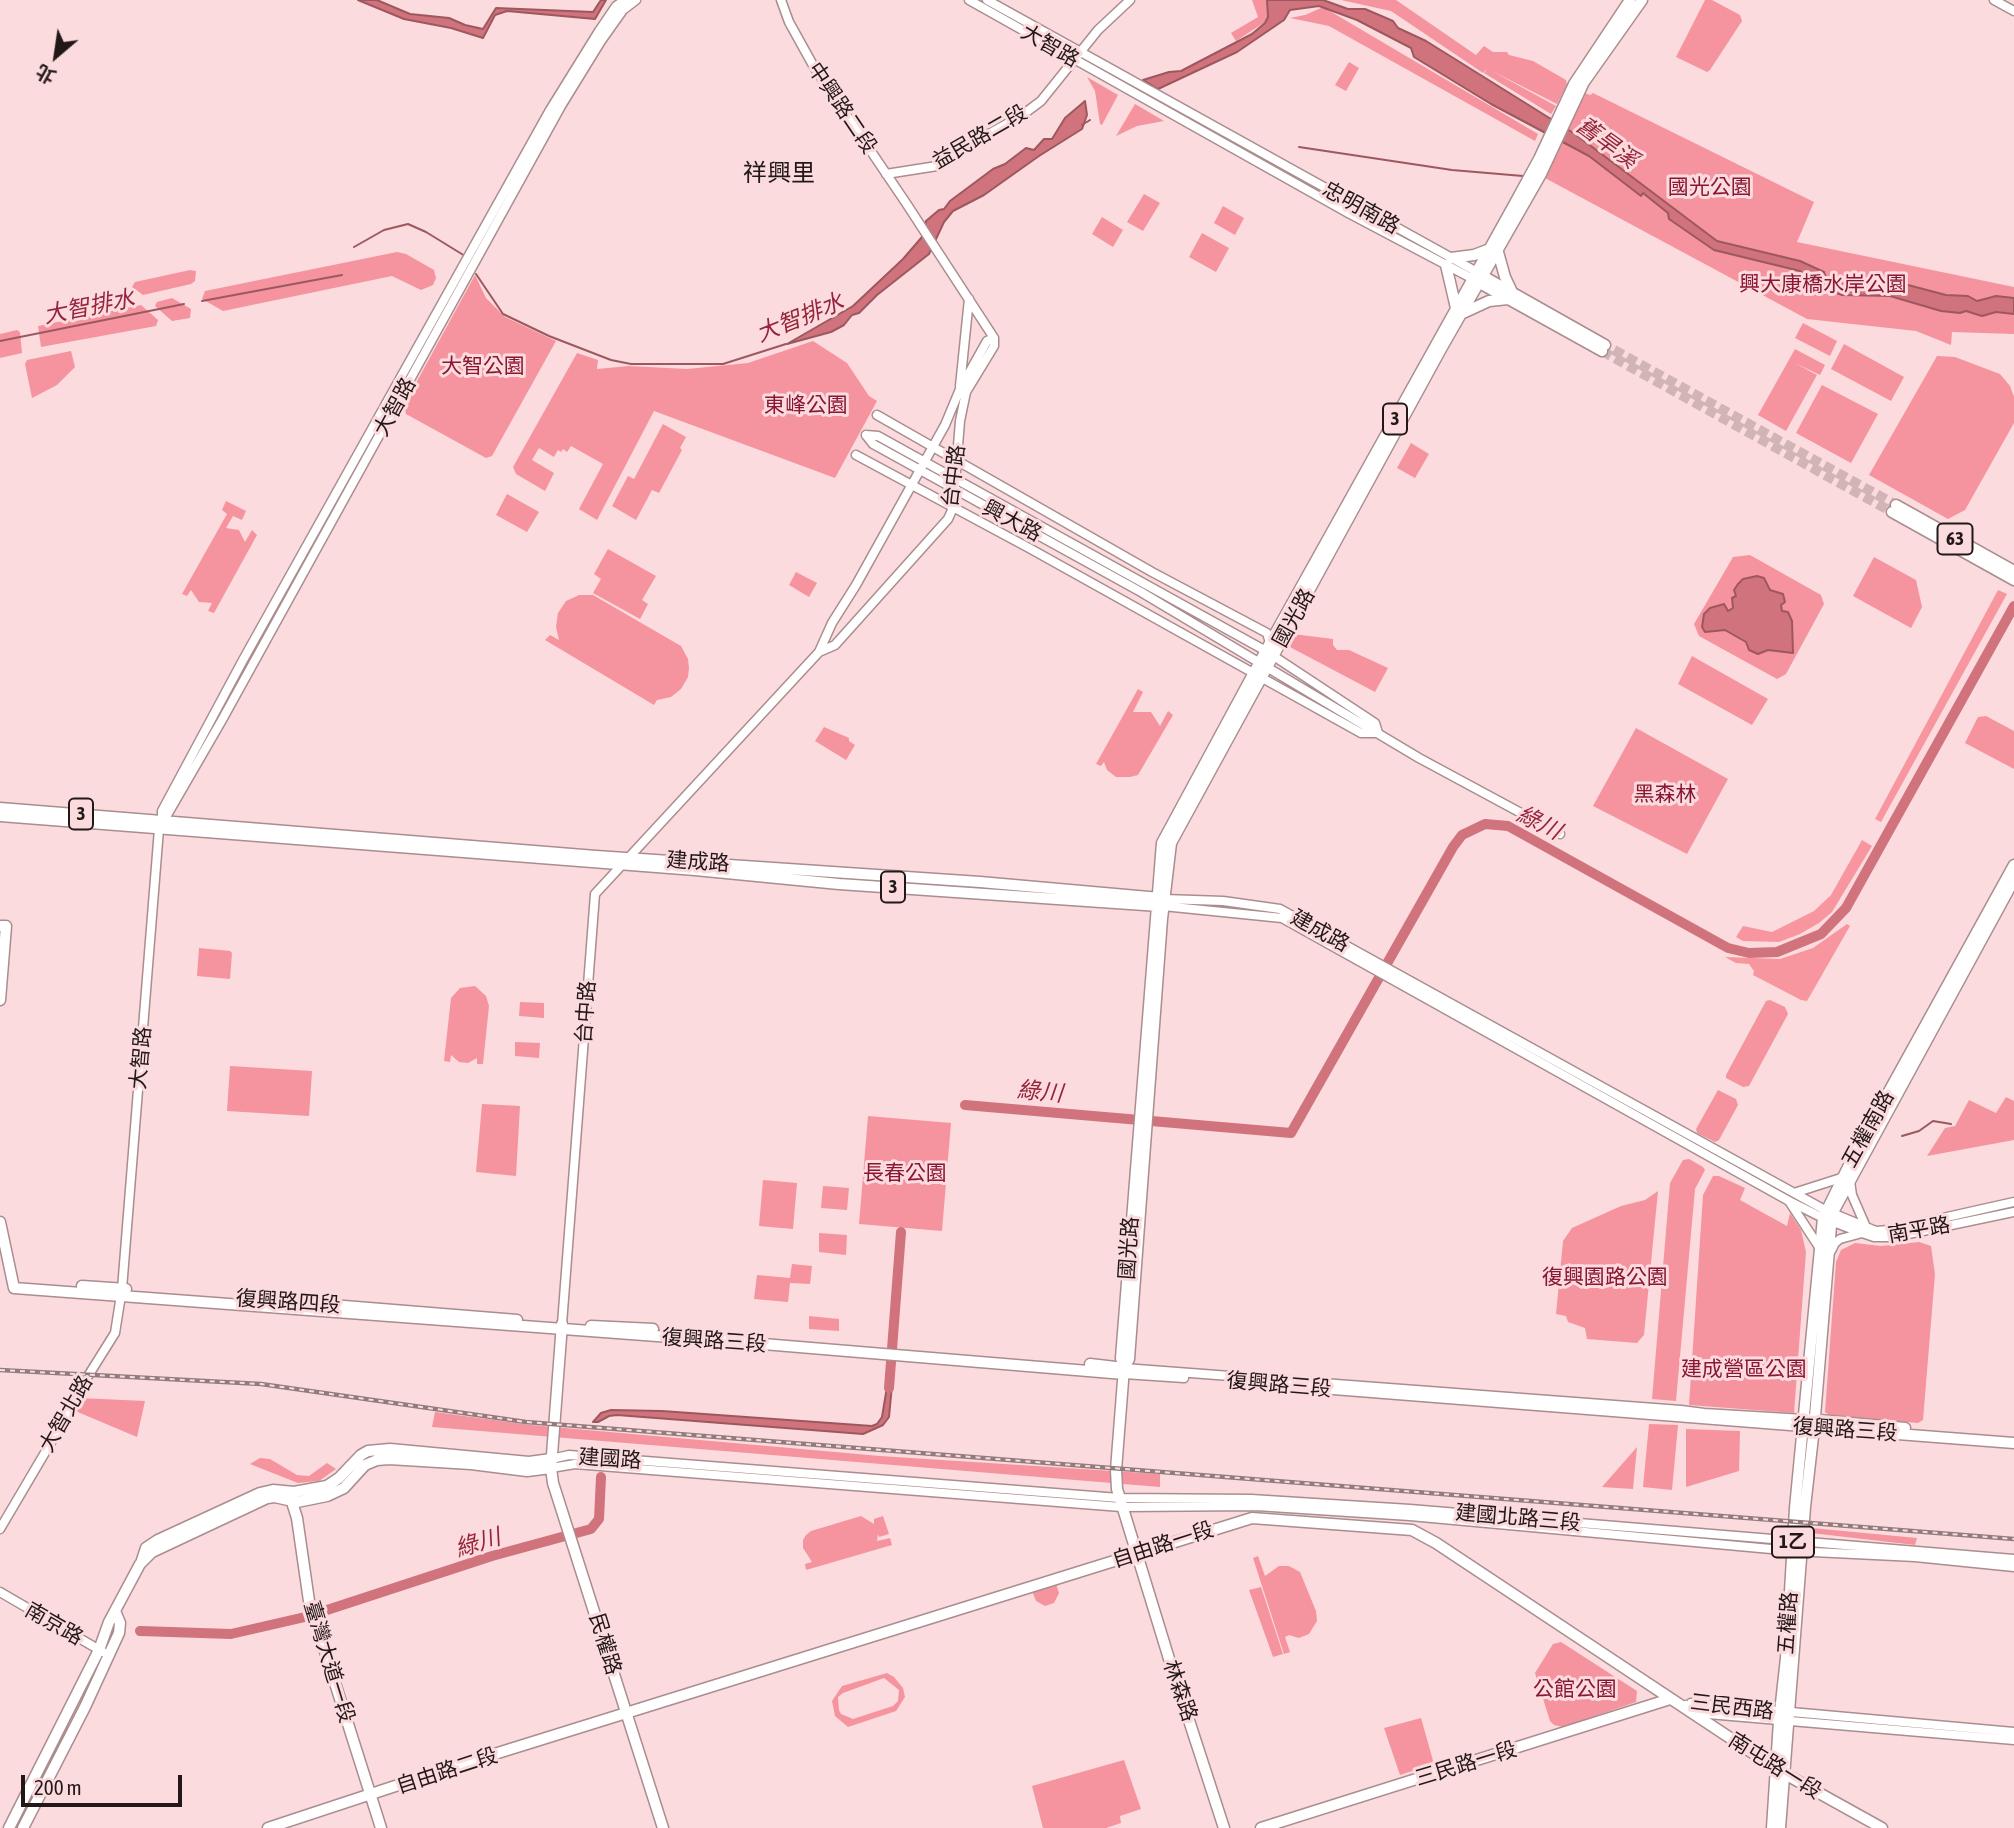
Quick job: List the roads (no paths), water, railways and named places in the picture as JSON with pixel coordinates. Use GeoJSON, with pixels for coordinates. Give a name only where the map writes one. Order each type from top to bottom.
{"type":"FeatureCollection","features":[{"type":"Feature","properties":{"kind":"main road","name":"3"},"geometry":{"type":"LineString","coordinates":[[1562,122],[1577,79],[1630,0]]}},
{"type":"Feature","properties":{"kind":"main road","name":"3"},"geometry":{"type":"LineString","coordinates":[[1562,122],[1584,82],[1642,0]]}},
{"type":"Feature","properties":{"kind":"main road","name":"國光路"},"geometry":{"type":"LineString","coordinates":[[1137,1553],[1120,1502],[1116,1470],[1124,1371],[1121,1358],[1143,1128],[1160,902],[1171,843],[1270,650],[1494,250],[1562,122]]}},
{"type":"Feature","properties":{"kind":"main road"},"geometry":{"type":"LineString","coordinates":[[1494,250],[1510,296],[1459,311],[1448,261],[1494,250]]}},
{"type":"Feature","properties":{"kind":"main road","name":"忠明南路"},"geometry":{"type":"LineString","coordinates":[[1478,278],[1603,348]]}},
{"type":"Feature","properties":{"kind":"main road","name":"63"},"geometry":{"type":"LineString","coordinates":[[2014,570],[1894,509],[1982,567],[2014,580]]}},
{"type":"Feature","properties":{"kind":"main road","name":"建成路"},"geometry":{"type":"LineString","coordinates":[[0,808],[160,825]]}},
{"type":"Feature","properties":{"kind":"main road","name":"建成路"},"geometry":{"type":"LineString","coordinates":[[0,816],[160,825],[627,861],[980,882],[1160,902]]}},
{"type":"Feature","properties":{"kind":"main road","name":"五權南路"},"geometry":{"type":"LineString","coordinates":[[1809,1423],[1821,1250],[1828,1216],[1845,1179],[2014,865]]}},
{"type":"Feature","properties":{"kind":"main road","name":"五權南路"},"geometry":{"type":"LineString","coordinates":[[1845,1179],[2014,880]]}},
{"type":"Feature","properties":{"kind":"main road"},"geometry":{"type":"LineString","coordinates":[[0,1000],[3,926]]}},
{"type":"Feature","properties":{"kind":"main road","name":"五權南路"},"geometry":{"type":"LineString","coordinates":[[1809,1423],[1828,1264],[1828,1216]]}},
{"type":"Feature","properties":{"kind":"main road","name":"復興路四段"},"geometry":{"type":"LineString","coordinates":[[0,1222],[14,1285],[562,1327]]}},
{"type":"Feature","properties":{"kind":"main road","name":"復興路三段"},"geometry":{"type":"LineString","coordinates":[[562,1327],[1124,1371]]}},
{"type":"Feature","properties":{"kind":"main road","name":"台中路"},"geometry":{"type":"LineString","coordinates":[[551,1463],[562,1327]]}},
{"type":"Feature","properties":{"kind":"main road","name":"復興路三段"},"geometry":{"type":"LineString","coordinates":[[1809,1423],[1993,1438]]}},
{"type":"Feature","properties":{"kind":"main road","name":"五權路"},"geometry":{"type":"LineString","coordinates":[[1772,1828],[1785,1717],[1809,1423]]}},
{"type":"Feature","properties":{"kind":"main road"},"geometry":{"type":"LineString","coordinates":[[1993,1438],[2014,1437]]}},
{"type":"Feature","properties":{"kind":"main road"},"geometry":{"type":"LineString","coordinates":[[1993,1438],[2014,1443]]}},
{"type":"Feature","properties":{"kind":"main road","name":"建國路"},"geometry":{"type":"LineString","coordinates":[[9,1828],[99,1650],[115,1611],[141,1564],[158,1549],[258,1501],[271,1497],[291,1497],[311,1501],[330,1495],[344,1488],[365,1465],[382,1459],[471,1464],[527,1471],[551,1463]]}},
{"type":"Feature","properties":{"kind":"main road","name":"民權路"},"geometry":{"type":"LineString","coordinates":[[551,1463],[553,1483],[663,1828]]}},
{"type":"Feature","properties":{"kind":"main road","name":"臺灣大道一段"},"geometry":{"type":"LineString","coordinates":[[291,1497],[310,1605],[381,1828]]}},
{"type":"Feature","properties":{"kind":"main road","name":"自由路一段"},"geometry":{"type":"LineString","coordinates":[[626,1714],[1252,1518],[1412,1530],[1436,1543],[1670,1699]]}},
{"type":"Feature","properties":{"kind":"main road","name":"林森路"},"geometry":{"type":"LineString","coordinates":[[1137,1553],[1224,1828]]}},
{"type":"Feature","properties":{"kind":"main road","name":"建國路"},"geometry":{"type":"LineString","coordinates":[[23,1828],[118,1633],[120,1623],[115,1611]]}},
{"type":"Feature","properties":{"kind":"main road","name":"南屯路一段"},"geometry":{"type":"LineString","coordinates":[[1670,1699],[1780,1771],[1882,1828]]}},
{"type":"Feature","properties":{"kind":"main road","name":"三民路一段"},"geometry":{"type":"LineString","coordinates":[[1261,1828],[1670,1699]]}},
{"type":"Feature","properties":{"kind":"main road","name":"自由路二段"},"geometry":{"type":"LineString","coordinates":[[268,1828],[626,1714]]}},
{"type":"Feature","properties":{"kind":"main road","name":"五權路"},"geometry":{"type":"LineString","coordinates":[[1780,1771],[1780,1828]]}},
{"type":"Feature","properties":{"kind":"street","name":"大智路"},"geometry":{"type":"LineString","coordinates":[[122,1292],[162,811],[550,110],[598,30],[616,6],[625,0]]}},
{"type":"Feature","properties":{"kind":"street","name":"大智路"},"geometry":{"type":"LineString","coordinates":[[160,825],[171,811],[204,752],[561,106],[608,30],[623,10],[636,0]]}},
{"type":"Feature","properties":{"kind":"street","name":"中興路二段"},"geometry":{"type":"LineString","coordinates":[[781,0],[789,22],[814,67],[969,299]]}},
{"type":"Feature","properties":{"kind":"street","name":"大智路"},"geometry":{"type":"LineString","coordinates":[[969,0],[1131,92]]}},
{"type":"Feature","properties":{"kind":"street","name":"大智路"},"geometry":{"type":"LineString","coordinates":[[987,0],[1117,73]]}},
{"type":"Feature","properties":{"kind":"street","name":"益民路二段"},"geometry":{"type":"LineString","coordinates":[[887,174],[937,166],[1021,116],[1041,101],[1098,30],[1130,0]]}},
{"type":"Feature","properties":{"kind":"street"},"geometry":{"type":"LineString","coordinates":[[1994,0],[2014,11]]}},
{"type":"Feature","properties":{"kind":"street","name":"忠明南路"},"geometry":{"type":"LineString","coordinates":[[1117,73],[1478,278]]}},
{"type":"Feature","properties":{"kind":"street","name":"忠明南路"},"geometry":{"type":"LineString","coordinates":[[1131,92],[1350,214],[1448,261]]}},
{"type":"Feature","properties":{"kind":"street","name":"益民路二段"},"geometry":{"type":"LineString","coordinates":[[894,185],[909,169]]}},
{"type":"Feature","properties":{"kind":"street"},"geometry":{"type":"LineString","coordinates":[[969,299],[993,338]]}},
{"type":"Feature","properties":{"kind":"street","name":"台中路"},"geometry":{"type":"LineString","coordinates":[[960,389],[969,299]]}},
{"type":"Feature","properties":{"kind":"street","name":"台中路"},"geometry":{"type":"LineString","coordinates":[[562,1327],[594,900],[598,890],[819,652],[832,623],[946,425],[960,389],[988,341],[993,338],[994,346],[966,392],[960,421],[953,508],[948,519],[835,645],[819,652]]}},
{"type":"Feature","properties":{"kind":"street","name":"興大路"},"geometry":{"type":"LineString","coordinates":[[877,415],[1152,572],[1267,634],[1270,650]]}},
{"type":"Feature","properties":{"kind":"street","name":"興大路"},"geometry":{"type":"LineString","coordinates":[[1378,733],[1375,723],[1270,650],[955,478],[923,466],[873,444],[866,435],[878,436],[923,466],[954,489],[1141,592],[1378,733],[1560,834]]}},
{"type":"Feature","properties":{"kind":"street","name":"興大路"},"geometry":{"type":"LineString","coordinates":[[856,455],[1361,733],[1378,733]]}},
{"type":"Feature","properties":{"kind":"street","name":"建成路"},"geometry":{"type":"LineString","coordinates":[[1160,902],[1282,918],[1390,974],[1792,1197]]}},
{"type":"Feature","properties":{"kind":"street"},"geometry":{"type":"LineString","coordinates":[[1792,1197],[1845,1179],[1864,1230],[1835,1243],[1828,1264]]}},
{"type":"Feature","properties":{"kind":"street"},"geometry":{"type":"LineString","coordinates":[[1792,1197],[1828,1216]]}},
{"type":"Feature","properties":{"kind":"street"},"geometry":{"type":"LineString","coordinates":[[1792,1197],[1821,1250]]}},
{"type":"Feature","properties":{"kind":"street","name":"南平路"},"geometry":{"type":"LineString","coordinates":[[1864,1230],[1889,1230],[2014,1202]]}},
{"type":"Feature","properties":{"kind":"street","name":"南平路"},"geometry":{"type":"LineString","coordinates":[[1828,1216],[1864,1230],[1874,1237],[1894,1237],[2014,1212]]}},
{"type":"Feature","properties":{"kind":"street","name":"大智北路"},"geometry":{"type":"LineString","coordinates":[[0,1529],[63,1422],[73,1400],[114,1336],[122,1292]]}},
{"type":"Feature","properties":{"kind":"street","name":"復興路三段"},"geometry":{"type":"LineString","coordinates":[[1124,1371],[1809,1423]]}},
{"type":"Feature","properties":{"kind":"street","name":"建國路"},"geometry":{"type":"LineString","coordinates":[[551,1463],[569,1455],[1120,1502]]}},
{"type":"Feature","properties":{"kind":"street","name":"建國北路三段"},"geometry":{"type":"LineString","coordinates":[[1120,1502],[1251,1499],[1423,1510],[1798,1547],[1916,1554]]}},
{"type":"Feature","properties":{"kind":"street"},"geometry":{"type":"LineString","coordinates":[[1916,1554],[2014,1559]]}},
{"type":"Feature","properties":{"kind":"street"},"geometry":{"type":"LineString","coordinates":[[1916,1554],[2014,1567]]}},
{"type":"Feature","properties":{"kind":"street","name":"南京路"},"geometry":{"type":"LineString","coordinates":[[0,1592],[109,1654]]}},
{"type":"Feature","properties":{"kind":"street","name":"三民西路"},"geometry":{"type":"LineString","coordinates":[[1670,1699],[1708,1714],[2014,1732]]}},
{"type":"Feature","properties":{"kind":"street","name":"三民西路"},"geometry":{"type":"LineString","coordinates":[[1785,1717],[2014,1740]]}},
{"type":"Feature","properties":{"kind":"waterway","name":"大智排水"},"geometry":{"type":"LineString","coordinates":[[1082,125],[1090,120]]}},
{"type":"Feature","properties":{"kind":"waterway"},"geometry":{"type":"LineString","coordinates":[[1299,147],[1452,170],[1523,176]]}},
{"type":"Feature","properties":{"kind":"waterway"},"geometry":{"type":"LineString","coordinates":[[354,247],[384,230],[408,224],[465,256]]}},
{"type":"Feature","properties":{"kind":"waterway","name":"大智排水"},"geometry":{"type":"LineString","coordinates":[[476,274],[503,314],[549,336],[611,360],[631,364],[723,364],[786,344]]}},
{"type":"Feature","properties":{"kind":"waterway","name":"大智排水"},"geometry":{"type":"LineString","coordinates":[[202,301],[342,275]]}},
{"type":"Feature","properties":{"kind":"waterway","name":"大智排水"},"geometry":{"type":"LineString","coordinates":[[0,341],[184,304]]}},
{"type":"Feature","properties":{"kind":"waterway","name":"綠川"},"geometry":{"type":"LineString","coordinates":[[965,1105],[1291,1133],[1453,847],[1462,835],[1485,824],[1508,826],[1728,948],[1749,953],[1777,952],[1821,934],[1846,908],[2014,606]]}},
{"type":"Feature","properties":{"kind":"waterway"},"geometry":{"type":"LineString","coordinates":[[1902,1136],[1919,1131],[1933,1121],[1951,1124]]}},
{"type":"Feature","properties":{"kind":"waterway","name":"綠川"},"geometry":{"type":"LineString","coordinates":[[889,1388],[901,1232]]}},
{"type":"Feature","properties":{"kind":"waterway","name":"綠川"},"geometry":{"type":"LineString","coordinates":[[324,1611],[492,1556],[591,1529],[599,1519],[601,1477]]}},
{"type":"Feature","properties":{"kind":"waterway","name":"綠川"},"geometry":{"type":"LineString","coordinates":[[140,1631],[231,1634],[305,1617]]}},
{"type":"Feature","properties":{"kind":"tunnel"},"geometry":{"type":"LineString","coordinates":[[1614,350],[1896,505]]}},
{"type":"Feature","properties":{"kind":"tunnel"},"geometry":{"type":"LineString","coordinates":[[1602,351],[1892,512]]}},
{"type":"Feature","properties":{"kind":"railway"},"geometry":{"type":"LineString","coordinates":[[0,1370],[261,1384],[526,1422],[2014,1539]]}},
{"type":"Feature","properties":{"kind":"district","name":"祥興里"},"geometry":{"type":"Point","coordinates":[779,173]}},
{"type":"Feature","properties":{"kind":"water label","name":"舊旱溪"},"geometry":{"type":"Point","coordinates":[1607,143]}},
{"type":"Feature","properties":{"kind":"park label","name":"國光公園"},"geometry":{"type":"Point","coordinates":[1710,187]}},
{"type":"Feature","properties":{"kind":"park label","name":"興大康橋水岸公園"},"geometry":{"type":"Point","coordinates":[1823,284]}},
{"type":"Feature","properties":{"kind":"park label","name":"大智公園"},"geometry":{"type":"Point","coordinates":[483,366]}},
{"type":"Feature","properties":{"kind":"park label","name":"東峰公園"},"geometry":{"type":"Point","coordinates":[806,405]}},
{"type":"Feature","properties":{"kind":"park label","name":"黑森林"},"geometry":{"type":"Point","coordinates":[1665,794]}},
{"type":"Feature","properties":{"kind":"park label","name":"長春公園"},"geometry":{"type":"Point","coordinates":[905,1173]}},
{"type":"Feature","properties":{"kind":"park label","name":"復興園路公園"},"geometry":{"type":"Point","coordinates":[1605,1277]}},
{"type":"Feature","properties":{"kind":"park label","name":"建成營區公園"},"geometry":{"type":"Point","coordinates":[1744,1369]}},
{"type":"Feature","properties":{"kind":"park label","name":"公館公園"},"geometry":{"type":"Point","coordinates":[1575,1689]}}]}
